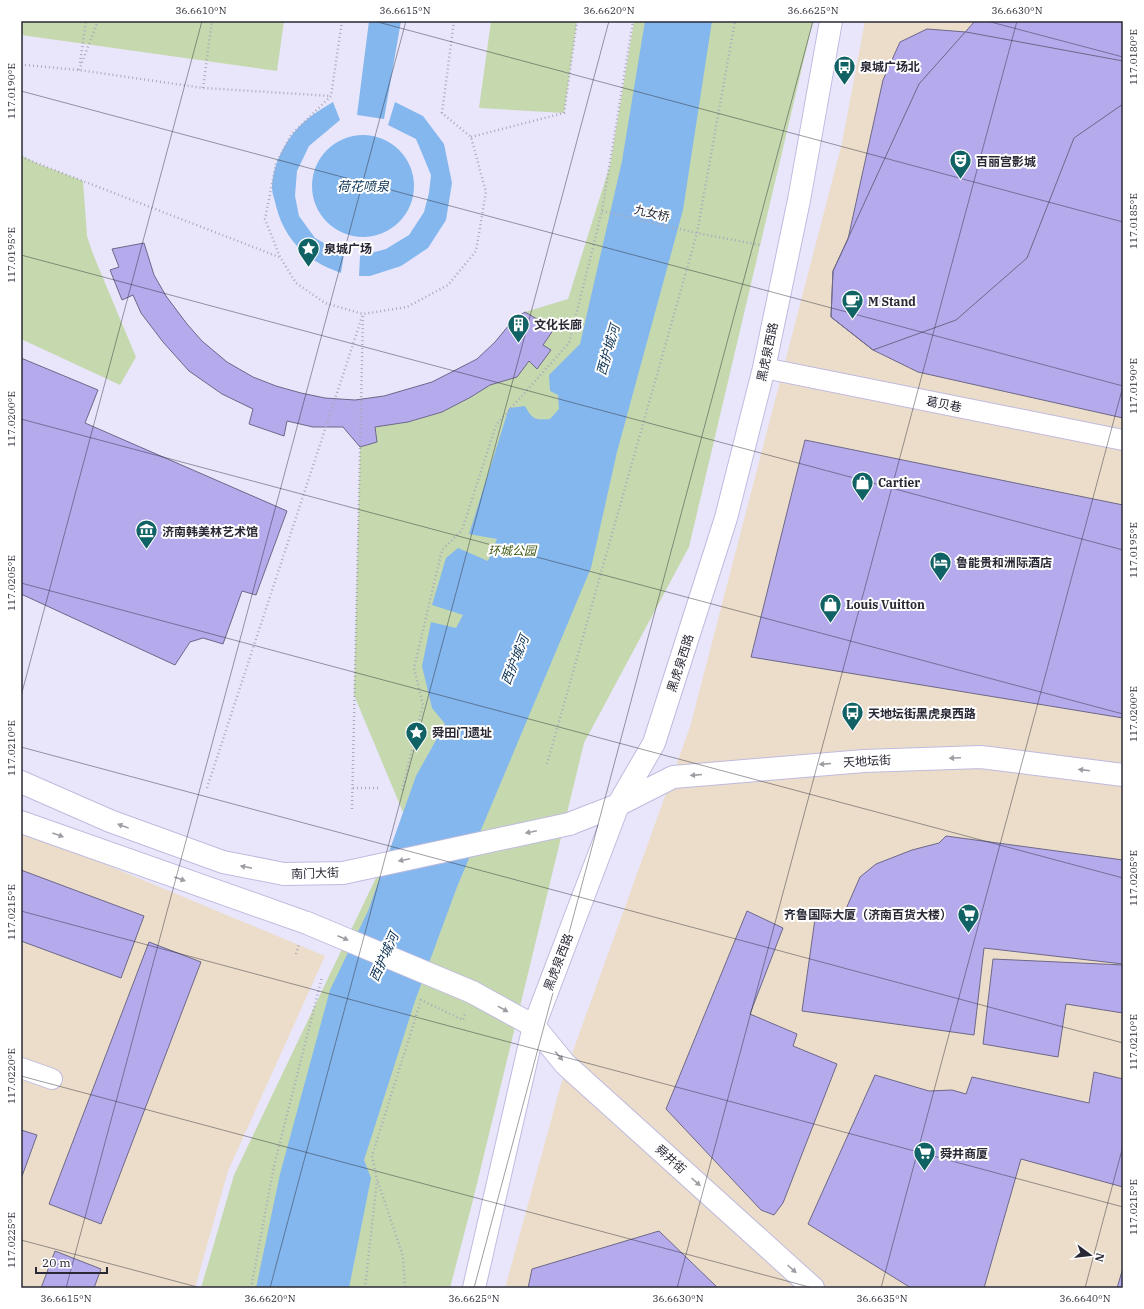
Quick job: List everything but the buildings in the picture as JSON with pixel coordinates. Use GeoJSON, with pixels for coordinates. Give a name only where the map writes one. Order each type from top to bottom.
{"type":"FeatureCollection","features":[{"type":"Feature","properties":{"kind":"main road","name":"黑虎泉西路"},"geometry":{"type":"LineString","coordinates":[[474,1288],[534,1026],[618,805],[654,744],[726,518],[764,368],[799,200],[831,21]]}},
{"type":"Feature","properties":{"kind":"main road","name":"天地坛街"},"geometry":{"type":"LineString","coordinates":[[618,805],[673,777],[864,761],[981,758],[1123,774]]}},
{"type":"Feature","properties":{"kind":"main road","name":"南门大街"},"geometry":{"type":"LineString","coordinates":[[21,782],[110,821],[223,862],[284,874],[343,873],[570,824],[618,805]]}},
{"type":"Feature","properties":{"kind":"main road"},"geometry":{"type":"LineString","coordinates":[[21,822],[307,923],[470,1001],[534,1026]]}},
{"type":"Feature","properties":{"kind":"main road","name":"舜井街"},"geometry":{"type":"LineString","coordinates":[[534,1026],[565,1064],[813,1288]]}},
{"type":"Feature","properties":{"kind":"street","name":"葛贝巷"},"geometry":{"type":"LineString","coordinates":[[764,368],[1123,440]]}},
{"type":"Feature","properties":{"kind":"street"},"geometry":{"type":"LineString","coordinates":[[21,1068],[52,1079]]}},
{"type":"Feature","properties":{"kind":"path"},"geometry":{"type":"LineString","coordinates":[[79,70],[86,21]]}},
{"type":"Feature","properties":{"kind":"path"},"geometry":{"type":"LineString","coordinates":[[79,70],[98,21]]}},
{"type":"Feature","properties":{"kind":"path"},"geometry":{"type":"LineString","coordinates":[[204,88],[212,21]]}},
{"type":"Feature","properties":{"kind":"path"},"geometry":{"type":"LineString","coordinates":[[342,21],[331,96],[291,135],[276,164],[265,219],[280,257],[296,283],[325,303],[363,314],[408,307],[448,285],[476,252],[486,192],[471,137],[442,114],[454,21]]}},
{"type":"Feature","properties":{"kind":"path"},"geometry":{"type":"LineString","coordinates":[[471,137],[564,113],[577,21]]}},
{"type":"Feature","properties":{"kind":"path"},"geometry":{"type":"LineString","coordinates":[[402,790],[423,705],[414,668],[442,550],[462,530],[496,425],[569,343],[602,211],[633,21]]}},
{"type":"Feature","properties":{"kind":"path"},"geometry":{"type":"LineString","coordinates":[[547,764],[697,233],[735,21]]}},
{"type":"Feature","properties":{"kind":"path"},"geometry":{"type":"LineString","coordinates":[[24,65],[79,70],[204,88],[331,96]]}},
{"type":"Feature","properties":{"kind":"path"},"geometry":{"type":"LineString","coordinates":[[21,157],[280,257]]}},
{"type":"Feature","properties":{"kind":"path","name":"九女桥"},"geometry":{"type":"LineString","coordinates":[[602,211],[697,233],[760,245]]}},
{"type":"Feature","properties":{"kind":"path"},"geometry":{"type":"LineString","coordinates":[[352,809],[363,314]]}},
{"type":"Feature","properties":{"kind":"path"},"geometry":{"type":"LineString","coordinates":[[207,788],[363,314]]}},
{"type":"Feature","properties":{"kind":"path"},"geometry":{"type":"LineString","coordinates":[[353,788],[381,788]]}},
{"type":"Feature","properties":{"kind":"path"},"geometry":{"type":"LineString","coordinates":[[251,1288],[274,1166],[322,977]]}},
{"type":"Feature","properties":{"kind":"path"},"geometry":{"type":"LineString","coordinates":[[405,1288],[403,1256],[377,1180],[372,1156],[421,1000],[463,1020],[470,1001]]}},
{"type":"Feature","properties":{"kind":"path"},"geometry":{"type":"LineString","coordinates":[[365,1288],[377,1180]]}},
{"type":"Feature","properties":{"kind":"shaded area"},"geometry":{"type":"Polygon","coordinates":[[[865,21],[1123,21],[1123,1288],[505,1288],[561,1084],[690,727],[842,143],[865,21]]]}},
{"type":"Feature","properties":{"kind":"shaded area"},"geometry":{"type":"Polygon","coordinates":[[[21,829],[325,956],[228,1171],[195,1288],[21,1288],[21,829]]]}},
{"type":"Feature","properties":{"kind":"green space"},"geometry":{"type":"Polygon","coordinates":[[[21,21],[284,21],[277,71],[21,35],[21,21]]]}},
{"type":"Feature","properties":{"kind":"green space"},"geometry":{"type":"Polygon","coordinates":[[[491,21],[577,21],[564,113],[479,108],[491,21]]]}},
{"type":"Feature","properties":{"kind":"green space","name":"环城公园"},"geometry":{"type":"Polygon","coordinates":[[[634,21],[813,21],[689,547],[584,743],[473,1200],[450,1288],[201,1288],[234,1175],[405,817],[354,695],[360,447],[377,442],[375,427],[409,422],[442,412],[490,385],[525,312],[568,299],[610,165],[634,21]]]}},
{"type":"Feature","properties":{"kind":"green space"},"geometry":{"type":"Polygon","coordinates":[[[21,155],[36,163],[83,181],[87,236],[136,357],[120,385],[21,339],[21,155]]]}},
{"type":"Feature","properties":{"kind":"water"},"geometry":{"type":"Polygon","coordinates":[[[369,21],[401,21],[384,119],[357,115],[369,21]]]}},
{"type":"Feature","properties":{"kind":"water","name":"西护城河"},"geometry":{"type":"Polygon","coordinates":[[[645,21],[712,21],[683,210],[617,452],[591,568],[457,887],[415,1001],[364,1160],[371,1178],[349,1288],[256,1288],[280,1174],[330,990],[368,911],[416,776],[445,724],[432,708],[422,666],[431,622],[456,628],[463,615],[432,605],[446,558],[458,548],[488,561],[497,539],[469,534],[509,408],[525,406],[532,417],[537,419],[550,419],[559,409],[558,395],[550,391],[549,375],[580,344],[622,161],[645,21]]]}},
{"type":"Feature","properties":{"kind":"water"},"geometry":{"type":"Polygon","coordinates":[[[333,102],[340,120],[309,146],[297,171],[295,196],[299,216],[315,238],[344,254],[341,273],[318,262],[299,248],[285,230],[276,206],[272,188],[272,180],[276,165],[291,136],[309,118],[333,102]]]}},
{"type":"Feature","properties":{"kind":"water"},"geometry":{"type":"Polygon","coordinates":[[[395,102],[423,116],[444,144],[452,183],[446,220],[428,248],[401,266],[370,276],[359,276],[360,256],[386,249],[409,235],[424,212],[429,193],[431,175],[416,139],[388,125],[395,102]]]}},
{"type":"Feature","properties":{"kind":"water","name":"荷花喷泉"},"geometry":{"type":"Polygon","coordinates":[[[363,135],[383,139],[391,143],[399,150],[406,158],[410,166],[414,186],[410,206],[406,214],[399,222],[391,229],[383,233],[363,237],[343,233],[335,229],[327,222],[320,214],[316,206],[312,186],[316,166],[320,158],[327,150],[335,143],[343,139],[363,135]]]}},
{"type":"Feature","properties":{"kind":"place","name":"泉城广场北"},"geometry":{"type":"Point","coordinates":[845,86]}},
{"type":"Feature","properties":{"kind":"place","name":"百丽宫影城"},"geometry":{"type":"Point","coordinates":[960,180]}},
{"type":"Feature","properties":{"kind":"place","name":"泉城广场"},"geometry":{"type":"Point","coordinates":[309,268]}},
{"type":"Feature","properties":{"kind":"place","name":"M Stand"},"geometry":{"type":"Point","coordinates":[853,320]}},
{"type":"Feature","properties":{"kind":"place","name":"文化长廊"},"geometry":{"type":"Point","coordinates":[518,344]}},
{"type":"Feature","properties":{"kind":"place","name":"Cartier"},"geometry":{"type":"Point","coordinates":[862,502]}},
{"type":"Feature","properties":{"kind":"place","name":"济南韩美林艺术馆"},"geometry":{"type":"Point","coordinates":[146,550]}},
{"type":"Feature","properties":{"kind":"place","name":"鲁能贵和洲际酒店"},"geometry":{"type":"Point","coordinates":[940,582]}},
{"type":"Feature","properties":{"kind":"place","name":"Louis Vuitton"},"geometry":{"type":"Point","coordinates":[831,624]}},
{"type":"Feature","properties":{"kind":"place","name":"天地坛街黑虎泉西路"},"geometry":{"type":"Point","coordinates":[853,732]}},
{"type":"Feature","properties":{"kind":"place","name":"舜田门遗址"},"geometry":{"type":"Point","coordinates":[417,752]}},
{"type":"Feature","properties":{"kind":"place","name":"齐鲁国际大厦（济南百货大楼）"},"geometry":{"type":"Point","coordinates":[968,934]}},
{"type":"Feature","properties":{"kind":"place","name":"舜井商厦"},"geometry":{"type":"Point","coordinates":[924,1172]}}]}
